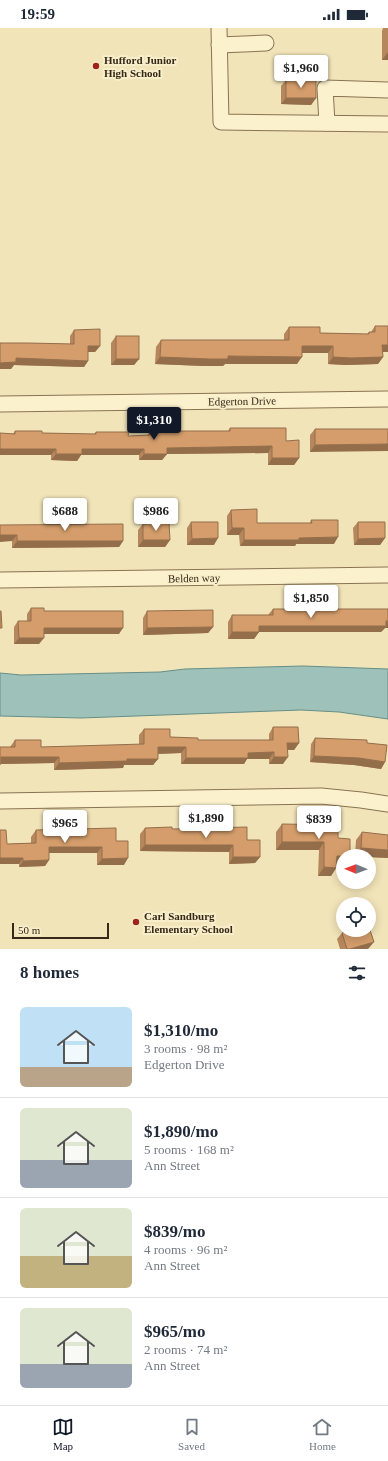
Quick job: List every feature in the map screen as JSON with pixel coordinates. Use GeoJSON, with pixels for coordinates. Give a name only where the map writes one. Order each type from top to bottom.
{"type":"FeatureCollection","features":[{"type":"Feature","properties":{"kind":"street"},"geometry":{"type":"LineString","coordinates":[[219,28],[221,122],[388,124]]}},
{"type":"Feature","properties":{"kind":"street"},"geometry":{"type":"LineString","coordinates":[[219,45],[266,43]]}},
{"type":"Feature","properties":{"kind":"street"},"geometry":{"type":"LineString","coordinates":[[327,123],[325,88],[388,90]]}},
{"type":"Feature","properties":{"kind":"street","name":"Edgerton Drive"},"geometry":{"type":"LineString","coordinates":[[0,404],[388,399]]}},
{"type":"Feature","properties":{"kind":"street","name":"Belden way"},"geometry":{"type":"LineString","coordinates":[[0,580],[388,575]]}},
{"type":"Feature","properties":{"kind":"street"},"geometry":{"type":"LineString","coordinates":[[0,801],[321,796],[388,804]]}},
{"type":"Feature","properties":{"kind":"water"},"geometry":{"type":"Polygon","coordinates":[[[303,666],[388,669],[388,719],[339,712],[301,710],[81,718],[0,716],[0,673],[21,675],[160,672],[185,669],[303,666]]]}},
{"type":"Feature","properties":{"kind":"building"},"geometry":{"type":"Polygon","coordinates":[[[286,80],[316,80],[316,98],[286,98],[286,80]]]}},
{"type":"Feature","properties":{"kind":"building"},"geometry":{"type":"Polygon","coordinates":[[[375,326],[388,326],[388,345],[382,345],[383,357],[333,357],[333,346],[302,346],[302,357],[228,356],[228,359],[209,359],[160,357],[161,340],[289,340],[289,327],[320,327],[320,333],[369,334],[369,332],[375,332],[375,326]]]}},
{"type":"Feature","properties":{"kind":"building"},"geometry":{"type":"Polygon","coordinates":[[[100,329],[100,346],[88,346],[88,361],[16,358],[16,362],[0,363],[0,343],[74,344],[74,330],[100,329]]]}},
{"type":"Feature","properties":{"kind":"building"},"geometry":{"type":"Polygon","coordinates":[[[116,336],[139,336],[139,359],[116,359],[116,336]]]}},
{"type":"Feature","properties":{"kind":"building"},"geometry":{"type":"Polygon","coordinates":[[[230,428],[286,428],[286,441],[299,440],[299,458],[272,458],[272,446],[167,448],[167,454],[144,454],[144,449],[82,449],[82,454],[56,454],[56,449],[0,449],[0,433],[15,434],[15,431],[96,434],[96,432],[129,432],[128,436],[150,435],[150,431],[230,431],[230,428]]]}},
{"type":"Feature","properties":{"kind":"building"},"geometry":{"type":"Polygon","coordinates":[[[315,429],[388,429],[388,444],[315,445],[315,429]]]}},
{"type":"Feature","properties":{"kind":"building"},"geometry":{"type":"Polygon","coordinates":[[[257,509],[257,523],[312,523],[311,520],[338,520],[338,537],[299,538],[299,540],[244,540],[244,528],[232,528],[231,510],[257,509]]]}},
{"type":"Feature","properties":{"kind":"building"},"geometry":{"type":"Polygon","coordinates":[[[191,522],[218,522],[218,538],[192,539],[191,522]]]}},
{"type":"Feature","properties":{"kind":"building"},"geometry":{"type":"Polygon","coordinates":[[[358,522],[385,522],[385,538],[358,539],[358,522]]]}},
{"type":"Feature","properties":{"kind":"building"},"geometry":{"type":"Polygon","coordinates":[[[169,523],[170,540],[143,540],[143,524],[169,523]]]}},
{"type":"Feature","properties":{"kind":"building"},"geometry":{"type":"Polygon","coordinates":[[[123,524],[123,541],[17,541],[17,535],[0,535],[0,525],[123,524]]]}},
{"type":"Feature","properties":{"kind":"building"},"geometry":{"type":"Polygon","coordinates":[[[31,608],[44,608],[44,611],[123,611],[123,628],[44,628],[44,638],[19,638],[18,621],[31,621],[31,608]]]}},
{"type":"Feature","properties":{"kind":"building"},"geometry":{"type":"Polygon","coordinates":[[[273,609],[388,609],[388,621],[386,621],[386,626],[259,626],[259,632],[232,632],[232,615],[273,615],[273,609]]]}},
{"type":"Feature","properties":{"kind":"building"},"geometry":{"type":"Polygon","coordinates":[[[213,610],[213,627],[147,628],[147,611],[213,610]]]}},
{"type":"Feature","properties":{"kind":"building"},"geometry":{"type":"Polygon","coordinates":[[[1,611],[2,628],[0,628],[1,611]]]}},
{"type":"Feature","properties":{"kind":"building"},"geometry":{"type":"Polygon","coordinates":[[[273,727],[298,727],[299,743],[287,743],[288,757],[274,757],[274,752],[248,753],[248,758],[186,758],[186,747],[158,747],[158,759],[127,759],[127,761],[59,763],[59,757],[1,757],[0,764],[0,747],[15,747],[15,740],[41,740],[41,747],[144,744],[144,729],[170,729],[170,737],[198,738],[198,740],[273,740],[273,727]]]}},
{"type":"Feature","properties":{"kind":"building"},"geometry":{"type":"Polygon","coordinates":[[[315,738],[367,740],[367,743],[387,745],[385,762],[359,758],[314,756],[315,738]]]}},
{"type":"Feature","properties":{"kind":"building"},"geometry":{"type":"Polygon","coordinates":[[[282,824],[338,825],[338,838],[350,839],[350,849],[336,849],[336,868],[324,867],[324,842],[282,842],[282,824]]]}},
{"type":"Feature","properties":{"kind":"building"},"geometry":{"type":"Polygon","coordinates":[[[172,827],[172,829],[247,827],[247,840],[260,840],[260,857],[233,857],[233,845],[145,845],[145,828],[172,827]]]}},
{"type":"Feature","properties":{"kind":"building"},"geometry":{"type":"Polygon","coordinates":[[[116,828],[116,841],[128,841],[128,858],[102,859],[102,847],[49,847],[49,860],[23,861],[23,858],[0,858],[0,830],[6,830],[7,844],[36,843],[36,830],[116,828]]]}},
{"type":"Feature","properties":{"kind":"building"},"geometry":{"type":"Polygon","coordinates":[[[362,832],[388,835],[388,850],[361,848],[362,832]]]}},
{"type":"Feature","properties":{"kind":"building"},"geometry":{"type":"Polygon","coordinates":[[[343,937],[372,937],[374,942],[347,949],[343,937]]]}},
{"type":"Feature","properties":{"kind":"place","name":"Hufford Junior High School"},"geometry":{"type":"Point","coordinates":[96,66]}},
{"type":"Feature","properties":{"kind":"place","name":"Carl Sandburg Elementary School"},"geometry":{"type":"Point","coordinates":[136,922]}}]}
